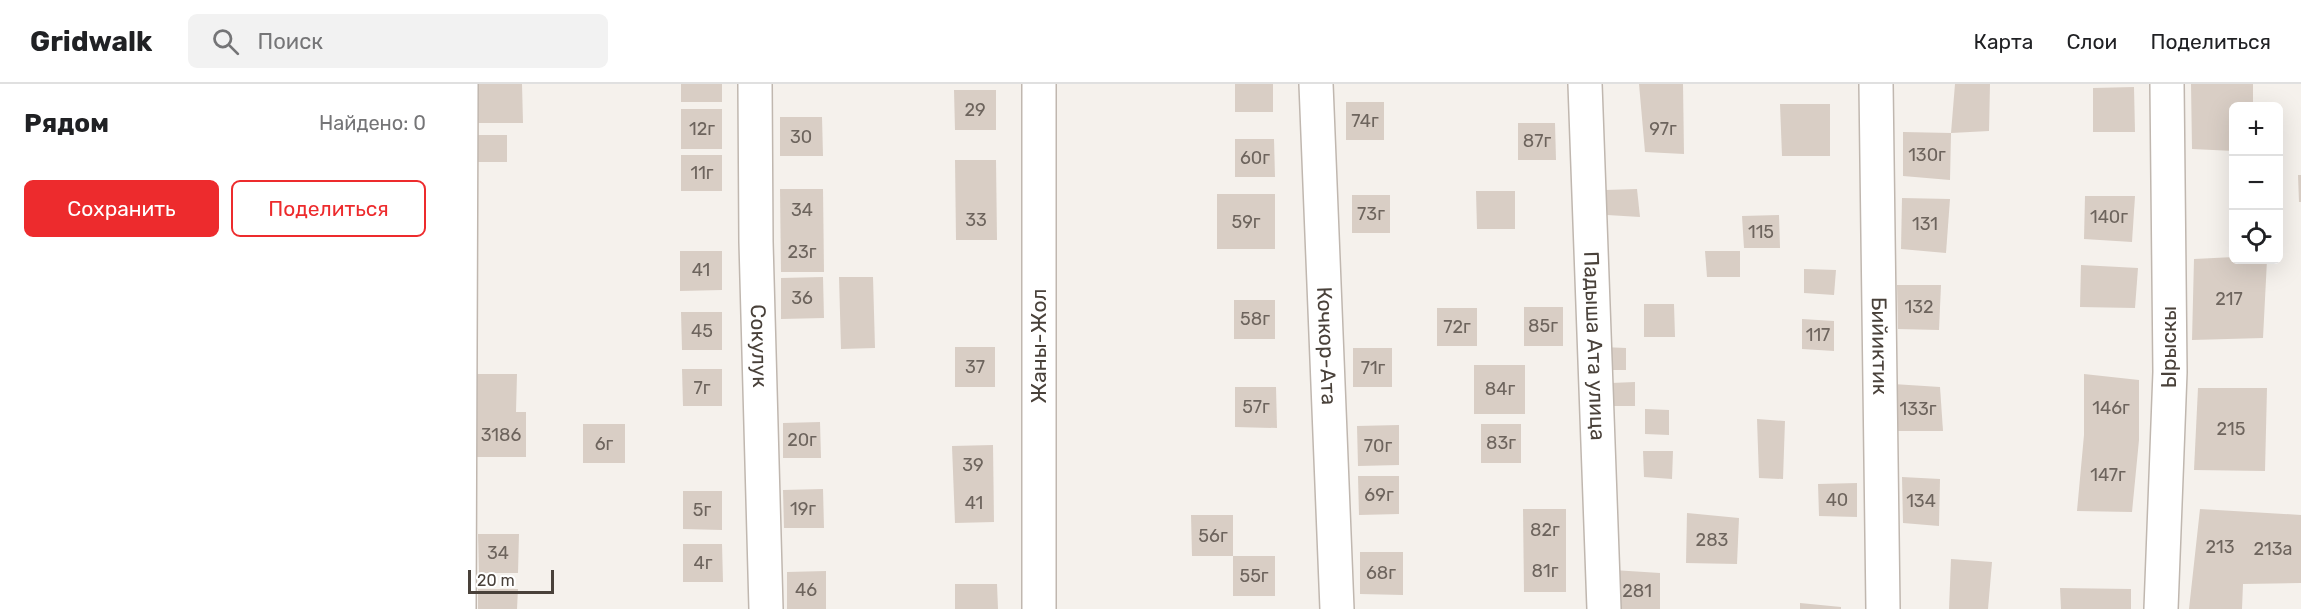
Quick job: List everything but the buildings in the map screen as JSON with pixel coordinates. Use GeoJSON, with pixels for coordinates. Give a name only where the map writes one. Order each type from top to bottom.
{"type":"FeatureCollection","features":[{"type":"Feature","properties":{"kind":"street"},"geometry":{"type":"LineString","coordinates":[[459,609],[461,84]]}},
{"type":"Feature","properties":{"kind":"street","name":"Сокулук"},"geometry":{"type":"LineString","coordinates":[[755,84],[756,242],[766,609]]}},
{"type":"Feature","properties":{"kind":"street","name":"Жаны-Жол"},"geometry":{"type":"LineString","coordinates":[[1039,84],[1039,609]]}},
{"type":"Feature","properties":{"kind":"street","name":"Кочкор-Ата"},"geometry":{"type":"LineString","coordinates":[[1316,84],[1337,609]]}},
{"type":"Feature","properties":{"kind":"street","name":"Падыша Ата улица"},"geometry":{"type":"LineString","coordinates":[[1585,84],[1604,609]]}},
{"type":"Feature","properties":{"kind":"street","name":"Бийиктик"},"geometry":{"type":"LineString","coordinates":[[1876,84],[1883,609]]}},
{"type":"Feature","properties":{"kind":"street","name":"Ырыскы"},"geometry":{"type":"LineString","coordinates":[[2161,609],[2170,372],[2167,84]]}}]}
